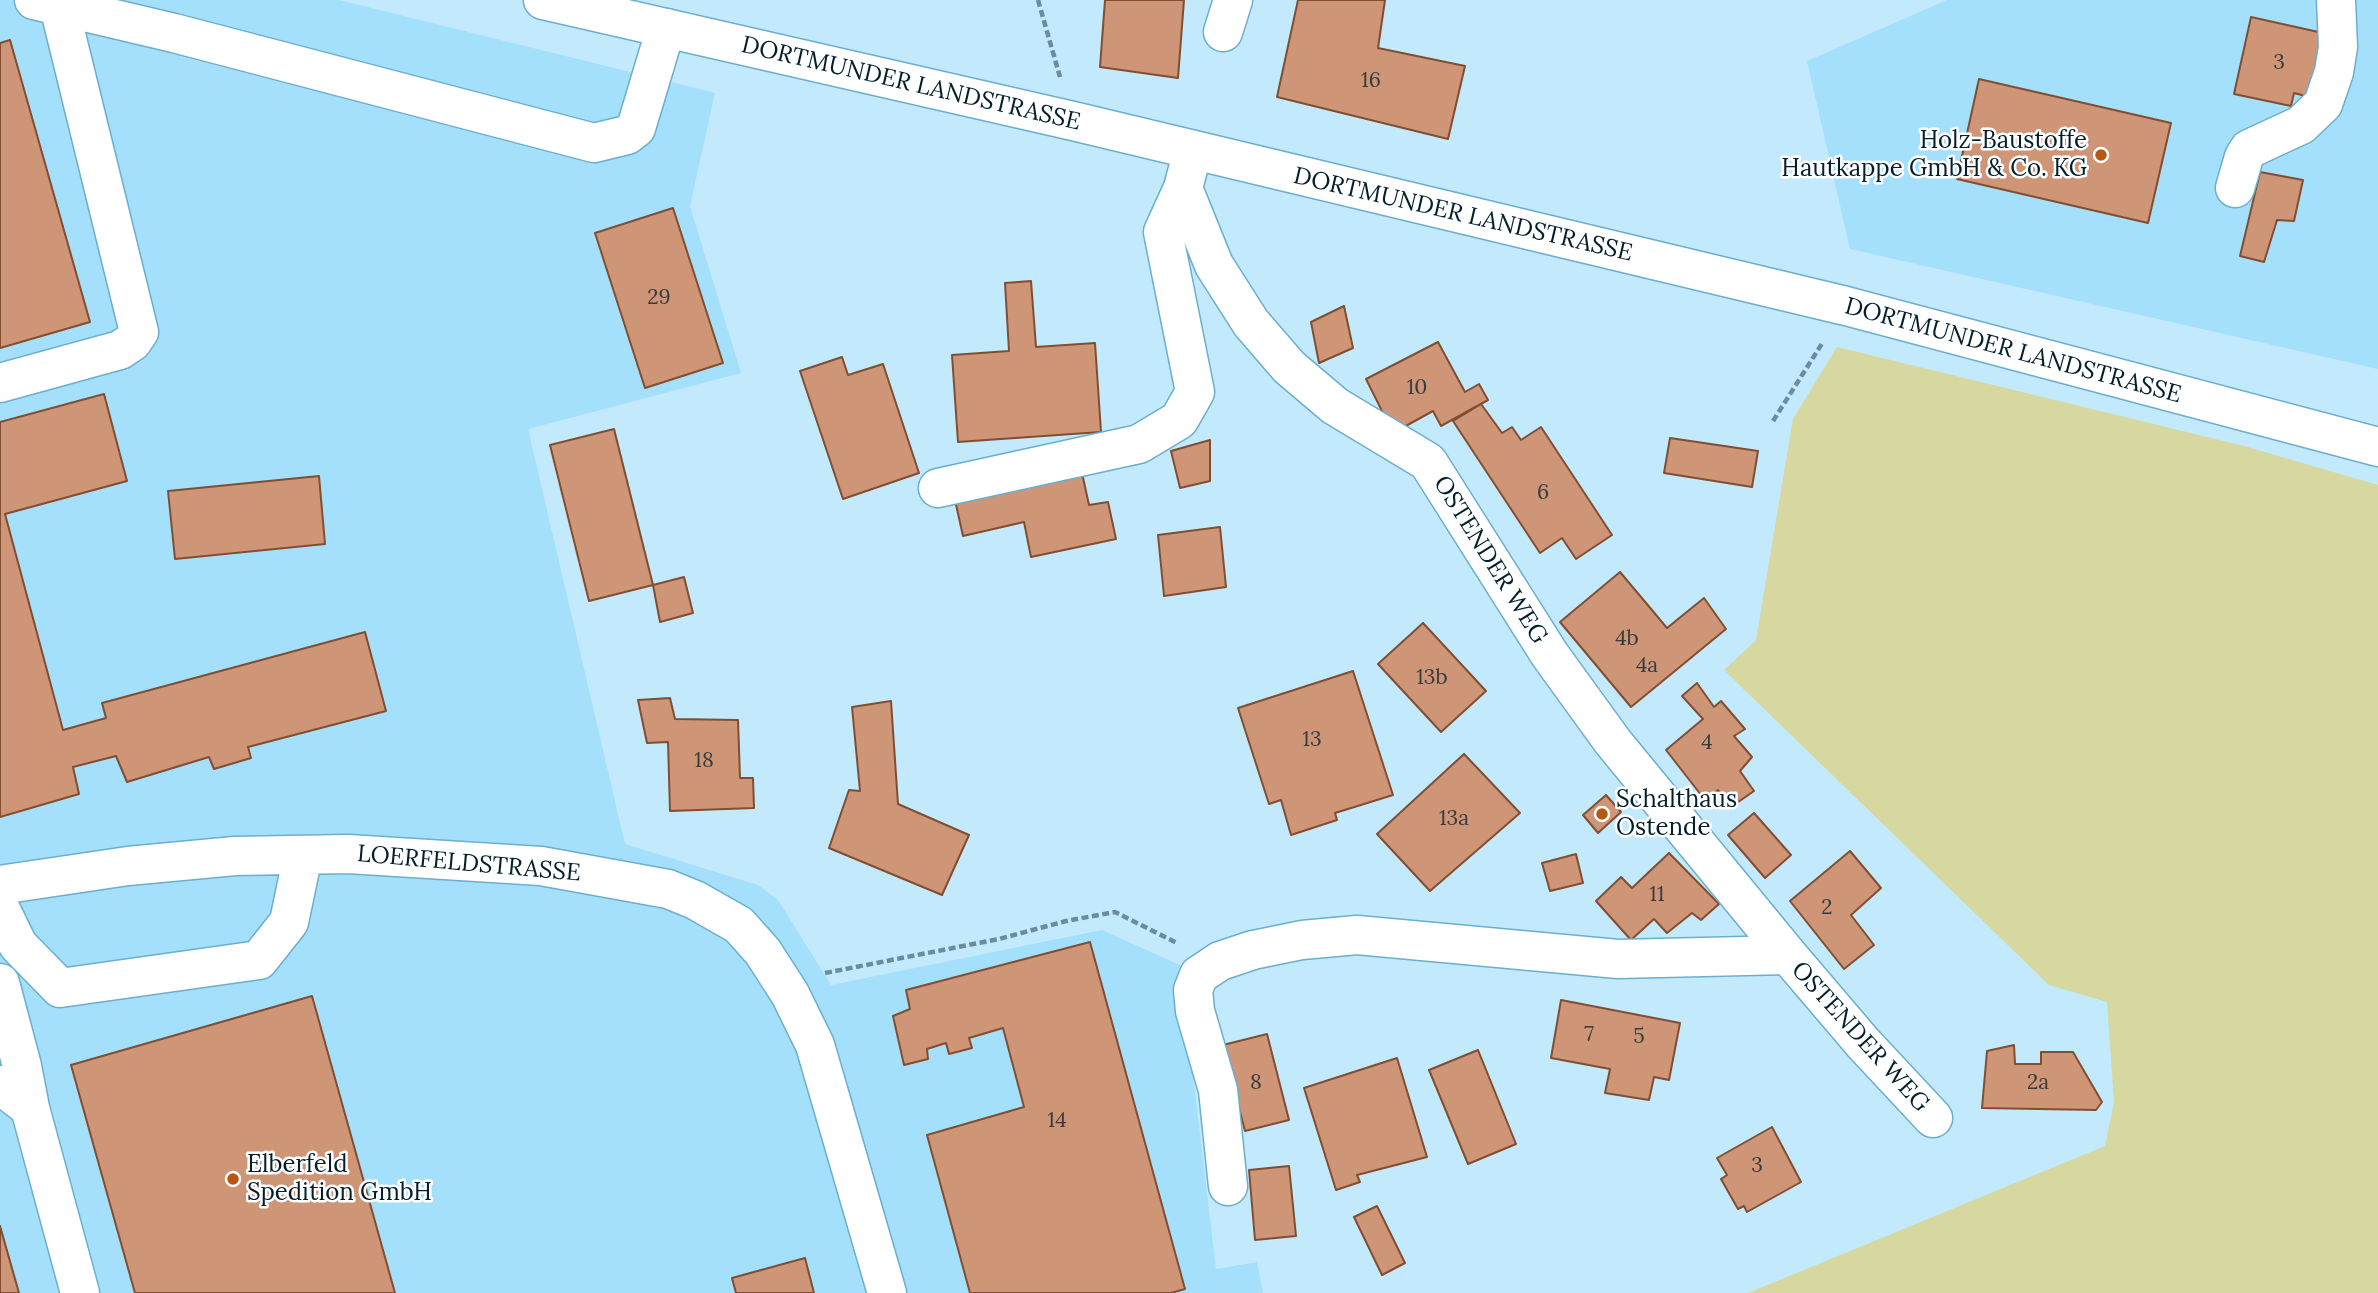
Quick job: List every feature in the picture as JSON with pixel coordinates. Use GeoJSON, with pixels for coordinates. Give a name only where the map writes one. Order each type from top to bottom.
{"type":"FeatureCollection","features":[{"type":"Feature","properties":{"kind":"street","name":"DORTMUNDER LANDSTRASSE"},"geometry":{"type":"LineString","coordinates":[[543,0],[1073,121],[1846,306],[2378,447]]}},
{"type":"Feature","properties":{"kind":"street"},"geometry":{"type":"LineString","coordinates":[[2235,188],[2249,149],[2301,125],[2323,104],[2334,72],[2338,47],[2336,0]]}},
{"type":"Feature","properties":{"kind":"street"},"geometry":{"type":"LineString","coordinates":[[0,383],[120,350],[132,342],[139,332],[47,3],[174,33],[594,143],[627,135],[636,128],[666,28]]}},
{"type":"Feature","properties":{"kind":"street"},"geometry":{"type":"LineString","coordinates":[[938,488],[1139,444],[1179,420],[1195,392],[1163,232],[1183,188],[1193,150]]}},
{"type":"Feature","properties":{"kind":"street","name":"OSTENDER WEG"},"geometry":{"type":"LineString","coordinates":[[1183,188],[1214,265],[1251,323],[1289,367],[1335,406],[1428,462],[1550,655],[1613,741],[1788,955],[1863,1043],[1933,1118]]}},
{"type":"Feature","properties":{"kind":"street","name":"LOERFELDSTRASSE"},"geometry":{"type":"LineString","coordinates":[[0,885],[128,866],[235,856],[348,854],[541,866],[668,889],[695,900],[739,925],[763,952],[783,981],[815,1045],[887,1293]]}},
{"type":"Feature","properties":{"kind":"street"},"geometry":{"type":"LineString","coordinates":[[0,908],[18,945],[60,988],[259,960],[289,922],[303,855]]}},
{"type":"Feature","properties":{"kind":"street","name":"OSTENDER WEG"},"geometry":{"type":"LineString","coordinates":[[1228,1186],[1218,1090],[1195,1011],[1193,990],[1199,975],[1220,961],[1253,950],[1302,940],[1357,935],[1618,959],[1788,955]]}},
{"type":"Feature","properties":{"kind":"street"},"geometry":{"type":"LineString","coordinates":[[0,983],[30,1108],[80,1293]]}},
{"type":"Feature","properties":{"kind":"street"},"geometry":{"type":"LineString","coordinates":[[0,1085],[30,1108]]}},
{"type":"Feature","properties":{"kind":"path"},"geometry":{"type":"LineString","coordinates":[[1038,0],[1073,121]]}},
{"type":"Feature","properties":{"kind":"path"},"geometry":{"type":"LineString","coordinates":[[1773,421],[1846,306]]}},
{"type":"Feature","properties":{"kind":"path"},"geometry":{"type":"LineString","coordinates":[[783,981],[880,964],[1115,912],[1220,961]]}},
{"type":"Feature","properties":{"kind":"shaded area"},"geometry":{"type":"Polygon","coordinates":[[[0,0],[339,0],[715,93],[690,206],[741,373],[528,429],[625,844],[758,885],[778,900],[831,985],[1102,930],[1180,965],[1216,1269],[1257,1262],[1263,1293],[0,1293],[0,0]]]}},
{"type":"Feature","properties":{"kind":"shaded area"},"geometry":{"type":"Polygon","coordinates":[[[1947,0],[2378,0],[2378,369],[1850,249],[1807,61],[1947,0]]]}},
{"type":"Feature","properties":{"kind":"green space"},"geometry":{"type":"Polygon","coordinates":[[[1837,347],[2244,446],[2378,485],[2378,1293],[1748,1293],[2105,1146],[2114,1102],[2107,1002],[2049,985],[1724,670],[1756,640],[1793,419],[1837,347]]]}},
{"type":"Feature","properties":{"kind":"building"},"geometry":{"type":"Polygon","coordinates":[[[1105,0],[1184,0],[1178,78],[1100,67],[1105,0]]]}},
{"type":"Feature","properties":{"kind":"building"},"geometry":{"type":"Polygon","coordinates":[[[1298,0],[1385,0],[1378,48],[1465,66],[1448,139],[1277,97],[1298,0]]]}},
{"type":"Feature","properties":{"kind":"building"},"geometry":{"type":"Polygon","coordinates":[[[2251,17],[2323,33],[2309,97],[2294,93],[2291,106],[2234,94],[2251,17]]]}},
{"type":"Feature","properties":{"kind":"building"},"geometry":{"type":"Polygon","coordinates":[[[10,40],[90,322],[0,348],[0,43],[10,40]]]}},
{"type":"Feature","properties":{"kind":"building"},"geometry":{"type":"Polygon","coordinates":[[[1979,79],[2171,123],[2148,223],[1957,179],[1979,79]]]}},
{"type":"Feature","properties":{"kind":"building"},"geometry":{"type":"Polygon","coordinates":[[[2260,172],[2303,180],[2294,221],[2277,220],[2264,262],[2240,256],[2260,172]]]}},
{"type":"Feature","properties":{"kind":"building"},"geometry":{"type":"Polygon","coordinates":[[[673,208],[723,363],[645,388],[595,233],[673,208]]]}},
{"type":"Feature","properties":{"kind":"building"},"geometry":{"type":"Polygon","coordinates":[[[1031,281],[1036,347],[1095,343],[1101,432],[958,442],[952,355],[1009,351],[1005,283],[1031,281]]]}},
{"type":"Feature","properties":{"kind":"building"},"geometry":{"type":"Polygon","coordinates":[[[1344,306],[1353,348],[1319,363],[1311,322],[1344,306]]]}},
{"type":"Feature","properties":{"kind":"building"},"geometry":{"type":"Polygon","coordinates":[[[1438,342],[1465,392],[1479,384],[1488,400],[1441,426],[1433,411],[1393,433],[1366,379],[1438,342]]]}},
{"type":"Feature","properties":{"kind":"building"},"geometry":{"type":"Polygon","coordinates":[[[842,357],[848,375],[883,364],[919,473],[843,499],[800,371],[842,357]]]}},
{"type":"Feature","properties":{"kind":"building"},"geometry":{"type":"Polygon","coordinates":[[[104,394],[127,481],[5,514],[63,730],[106,718],[102,703],[365,632],[386,711],[248,747],[251,758],[214,769],[209,757],[127,782],[116,756],[73,767],[79,794],[0,817],[0,422],[104,394]]]}},
{"type":"Feature","properties":{"kind":"building"},"geometry":{"type":"Polygon","coordinates":[[[1481,404],[1502,433],[1512,427],[1521,440],[1541,427],[1612,535],[1576,559],[1562,538],[1540,553],[1453,421],[1481,404]]]}},
{"type":"Feature","properties":{"kind":"building"},"geometry":{"type":"Polygon","coordinates":[[[614,429],[653,585],[589,601],[550,445],[614,429]]]}},
{"type":"Feature","properties":{"kind":"building"},"geometry":{"type":"Polygon","coordinates":[[[1670,438],[1758,451],[1752,487],[1664,473],[1670,438]]]}},
{"type":"Feature","properties":{"kind":"building"},"geometry":{"type":"Polygon","coordinates":[[[1210,440],[1210,481],[1180,488],[1171,451],[1210,440]]]}},
{"type":"Feature","properties":{"kind":"building"},"geometry":{"type":"Polygon","coordinates":[[[1082,473],[1089,505],[1108,502],[1116,539],[1031,557],[1024,522],[963,536],[955,500],[1082,473]]]}},
{"type":"Feature","properties":{"kind":"building"},"geometry":{"type":"Polygon","coordinates":[[[319,476],[325,544],[175,559],[168,491],[319,476]]]}},
{"type":"Feature","properties":{"kind":"building"},"geometry":{"type":"Polygon","coordinates":[[[1220,527],[1226,587],[1164,596],[1158,535],[1220,527]]]}},
{"type":"Feature","properties":{"kind":"building"},"geometry":{"type":"Polygon","coordinates":[[[1620,572],[1667,628],[1704,598],[1726,629],[1631,707],[1560,622],[1620,572]]]}},
{"type":"Feature","properties":{"kind":"building"},"geometry":{"type":"Polygon","coordinates":[[[684,577],[693,613],[660,622],[653,585],[684,577]]]}},
{"type":"Feature","properties":{"kind":"building"},"geometry":{"type":"Polygon","coordinates":[[[1423,623],[1486,691],[1441,732],[1378,664],[1423,623]]]}},
{"type":"Feature","properties":{"kind":"building"},"geometry":{"type":"Polygon","coordinates":[[[1353,671],[1393,795],[1335,813],[1337,820],[1291,835],[1281,800],[1269,804],[1238,708],[1353,671]]]}},
{"type":"Feature","properties":{"kind":"building"},"geometry":{"type":"Polygon","coordinates":[[[1697,683],[1714,707],[1721,701],[1745,729],[1734,736],[1752,757],[1740,771],[1754,791],[1731,807],[1718,790],[1705,800],[1666,750],[1703,719],[1682,696],[1697,683]]]}},
{"type":"Feature","properties":{"kind":"building"},"geometry":{"type":"Polygon","coordinates":[[[670,698],[675,719],[738,720],[740,778],[753,778],[754,808],[670,811],[668,742],[647,743],[638,700],[670,698]]]}},
{"type":"Feature","properties":{"kind":"building"},"geometry":{"type":"Polygon","coordinates":[[[891,701],[898,804],[969,835],[942,895],[829,848],[849,790],[860,791],[852,707],[891,701]]]}},
{"type":"Feature","properties":{"kind":"building"},"geometry":{"type":"Polygon","coordinates":[[[1464,754],[1520,813],[1430,891],[1377,834],[1464,754]]]}},
{"type":"Feature","properties":{"kind":"building","name":"Schalthaus Ostende"},"geometry":{"type":"Polygon","coordinates":[[[1606,795],[1621,812],[1598,833],[1583,815],[1606,795]]]}},
{"type":"Feature","properties":{"kind":"building"},"geometry":{"type":"Polygon","coordinates":[[[1754,813],[1791,855],[1765,878],[1728,835],[1754,813]]]}},
{"type":"Feature","properties":{"kind":"building"},"geometry":{"type":"Polygon","coordinates":[[[1850,851],[1881,888],[1851,915],[1874,945],[1844,969],[1790,901],[1850,851]]]}},
{"type":"Feature","properties":{"kind":"building"},"geometry":{"type":"Polygon","coordinates":[[[1669,853],[1719,904],[1701,920],[1692,913],[1667,933],[1654,919],[1631,940],[1596,901],[1621,877],[1632,888],[1669,853]]]}},
{"type":"Feature","properties":{"kind":"building"},"geometry":{"type":"Polygon","coordinates":[[[1576,854],[1583,883],[1550,891],[1542,863],[1576,854]]]}},
{"type":"Feature","properties":{"kind":"building"},"geometry":{"type":"Polygon","coordinates":[[[1090,942],[1185,1289],[1171,1293],[970,1293],[927,1135],[1024,1107],[1003,1028],[969,1038],[972,1048],[949,1054],[946,1043],[927,1049],[928,1059],[904,1065],[893,1016],[910,1009],[906,990],[1090,942]]]}},
{"type":"Feature","properties":{"kind":"building","name":"Elberfeld Spedition GmbH"},"geometry":{"type":"Polygon","coordinates":[[[312,996],[395,1293],[135,1293],[71,1065],[312,996]]]}},
{"type":"Feature","properties":{"kind":"building"},"geometry":{"type":"Polygon","coordinates":[[[1561,1000],[1680,1023],[1669,1080],[1654,1077],[1649,1100],[1605,1093],[1610,1069],[1551,1058],[1561,1000]]]}},
{"type":"Feature","properties":{"kind":"building"},"geometry":{"type":"Polygon","coordinates":[[[1267,1034],[1289,1120],[1245,1131],[1223,1045],[1267,1034]]]}},
{"type":"Feature","properties":{"kind":"building"},"geometry":{"type":"Polygon","coordinates":[[[2014,1045],[2015,1064],[2041,1064],[2041,1052],[2073,1052],[2102,1102],[2096,1110],[1982,1108],[1987,1051],[2014,1045]]]}},
{"type":"Feature","properties":{"kind":"building"},"geometry":{"type":"Polygon","coordinates":[[[1478,1050],[1516,1144],[1468,1164],[1429,1070],[1478,1050]]]}},
{"type":"Feature","properties":{"kind":"building"},"geometry":{"type":"Polygon","coordinates":[[[1397,1058],[1427,1157],[1357,1175],[1360,1182],[1336,1190],[1304,1088],[1397,1058]]]}},
{"type":"Feature","properties":{"kind":"building"},"geometry":{"type":"Polygon","coordinates":[[[1772,1127],[1801,1182],[1747,1212],[1744,1206],[1738,1209],[1721,1179],[1727,1175],[1717,1158],[1772,1127]]]}},
{"type":"Feature","properties":{"kind":"building"},"geometry":{"type":"Polygon","coordinates":[[[1289,1166],[1296,1236],[1255,1240],[1249,1170],[1289,1166]]]}},
{"type":"Feature","properties":{"kind":"building"},"geometry":{"type":"Polygon","coordinates":[[[1377,1206],[1405,1263],[1382,1275],[1354,1217],[1377,1206]]]}},
{"type":"Feature","properties":{"kind":"building"},"geometry":{"type":"Polygon","coordinates":[[[0,1226],[19,1293],[0,1293],[0,1226]]]}},
{"type":"Feature","properties":{"kind":"building"},"geometry":{"type":"Polygon","coordinates":[[[805,1258],[814,1293],[736,1293],[732,1278],[805,1258]]]}},
{"type":"Feature","properties":{"kind":"place","name":"Holz-Baustoffe Hautkappe GmbH & Co. KG"},"geometry":{"type":"Point","coordinates":[2101,155]}},
{"type":"Feature","properties":{"kind":"place","name":"Schalthaus Ostende"},"geometry":{"type":"Point","coordinates":[1602,814]}},
{"type":"Feature","properties":{"kind":"place","name":"Elberfeld Spedition GmbH"},"geometry":{"type":"Point","coordinates":[233,1179]}}]}
